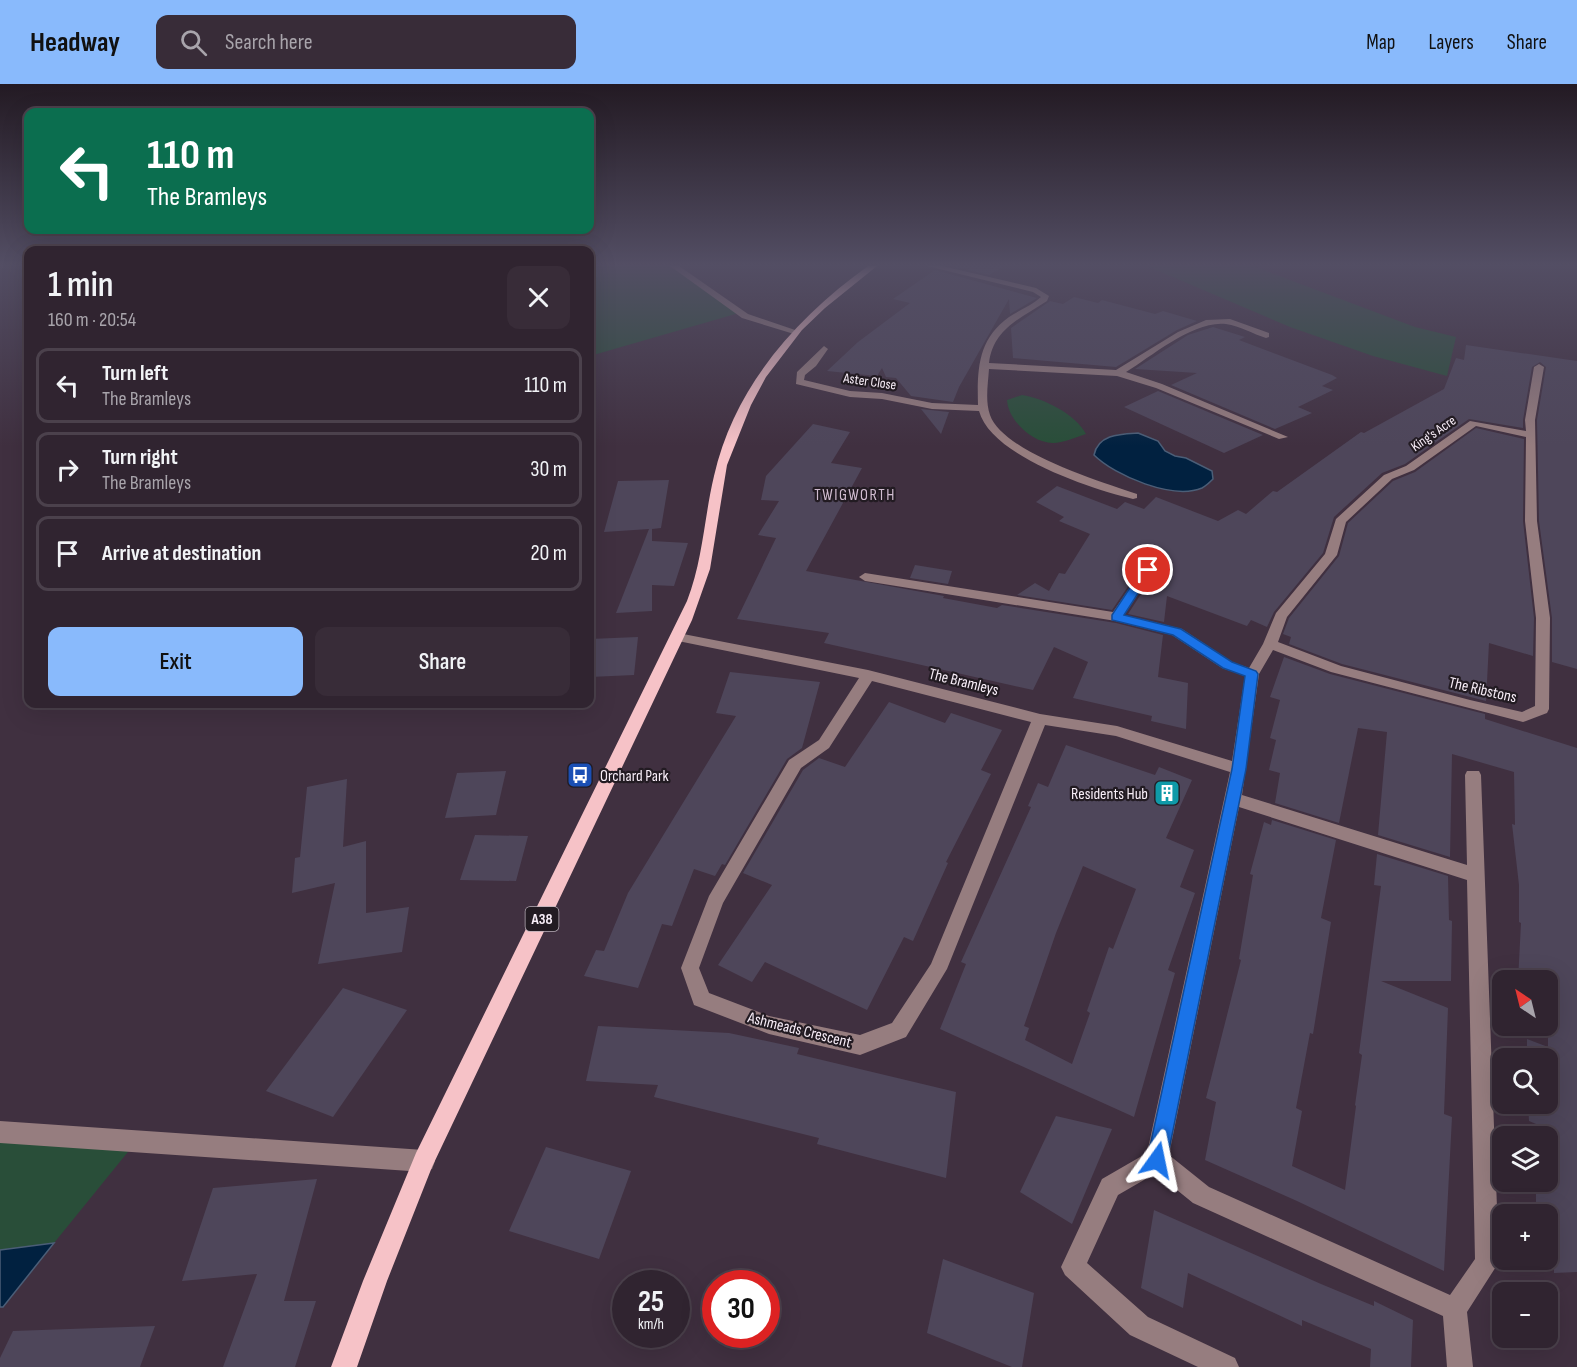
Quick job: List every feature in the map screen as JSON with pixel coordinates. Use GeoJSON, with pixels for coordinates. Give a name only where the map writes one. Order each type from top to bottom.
{"type":"FeatureCollection","features":[{"type":"Feature","properties":{"kind":"main road","name":"A38"},"geometry":{"type":"LineString","coordinates":[[344,1367],[375,1281],[424,1161],[678,637],[704,569],[722,467],[739,415],[773,359],[800,326]]}},
{"type":"Feature","properties":{"kind":"street"},"geometry":{"type":"LineString","coordinates":[[777,326],[794,331]]}},
{"type":"Feature","properties":{"kind":"street"},"geometry":{"type":"LineString","coordinates":[[1005,326],[991,338],[987,349],[982,408],[988,424],[1009,443],[1082,479],[1120,488],[1133,496]]}},
{"type":"Feature","properties":{"kind":"street"},"geometry":{"type":"LineString","coordinates":[[1118,374],[1201,326]]}},
{"type":"Feature","properties":{"kind":"street"},"geometry":{"type":"LineString","coordinates":[[1239,326],[1266,335]]}},
{"type":"Feature","properties":{"kind":"street","name":"Aster Close"},"geometry":{"type":"LineString","coordinates":[[824,349],[813,364],[800,374],[799,382],[850,394],[882,396],[932,406],[982,408]]}},
{"type":"Feature","properties":{"kind":"street"},"geometry":{"type":"LineString","coordinates":[[985,366],[1118,374],[1159,386],[1283,437]]}},
{"type":"Feature","properties":{"kind":"street"},"geometry":{"type":"LineString","coordinates":[[1531,435],[1530,420],[1539,367]]}},
{"type":"Feature","properties":{"kind":"street","name":"King's Acre"},"geometry":{"type":"LineString","coordinates":[[1270,644],[1281,616],[1331,555],[1340,521],[1388,477],[1410,468],[1474,423],[1531,435]]}},
{"type":"Feature","properties":{"kind":"street","name":"The Ribstons"},"geometry":{"type":"LineString","coordinates":[[1270,644],[1336,669],[1470,705],[1523,717],[1542,710],[1543,618],[1531,521],[1531,435]]}},
{"type":"Feature","properties":{"kind":"street"},"geometry":{"type":"LineString","coordinates":[[1116,617],[1148,570]]}},
{"type":"Feature","properties":{"kind":"street"},"geometry":{"type":"LineString","coordinates":[[865,577],[1116,617],[1177,632],[1227,665],[1252,674]]}},
{"type":"Feature","properties":{"kind":"street","name":"The Bramleys"},"geometry":{"type":"LineString","coordinates":[[678,637],[868,675],[1040,719],[1117,731],[1239,769]]}},
{"type":"Feature","properties":{"kind":"street"},"geometry":{"type":"LineString","coordinates":[[1226,1367],[1139,1326],[1073,1267],[1110,1187],[1157,1160],[1239,769],[1252,674],[1270,644]]}},
{"type":"Feature","properties":{"kind":"street","name":"Ashmeads Crescent"},"geometry":{"type":"LineString","coordinates":[[868,675],[824,744],[795,764],[715,901],[690,968],[701,999],[769,1025],[860,1045],[899,1030],[938,969],[1040,719]]}},
{"type":"Feature","properties":{"kind":"street"},"geometry":{"type":"LineString","coordinates":[[1460,1367],[1455,1310],[1487,1262],[1473,775]]}},
{"type":"Feature","properties":{"kind":"street"},"geometry":{"type":"LineString","coordinates":[[1233,799],[1475,874]]}},
{"type":"Feature","properties":{"kind":"street"},"geometry":{"type":"LineString","coordinates":[[0,1132],[424,1161]]}},
{"type":"Feature","properties":{"kind":"street"},"geometry":{"type":"LineString","coordinates":[[1157,1160],[1202,1195],[1455,1310]]}},
{"type":"Feature","properties":{"kind":"green space"},"geometry":{"type":"Polygon","coordinates":[[[594,326],[694,326],[594,355],[594,326]]]}},
{"type":"Feature","properties":{"kind":"green space"},"geometry":{"type":"Polygon","coordinates":[[[1287,326],[1412,326],[1456,337],[1447,376],[1373,356],[1287,326]]]}},
{"type":"Feature","properties":{"kind":"green space"},"geometry":{"type":"Polygon","coordinates":[[[1022,395],[1058,408],[1075,420],[1086,434],[1053,443],[1029,435],[1016,422],[1008,408],[1007,400],[1022,395]]]}},
{"type":"Feature","properties":{"kind":"green space"},"geometry":{"type":"Polygon","coordinates":[[[0,1132],[136,1142],[54,1243],[0,1250],[0,1132]]]}},
{"type":"Feature","properties":{"kind":"water"},"geometry":{"type":"Polygon","coordinates":[[[1138,433],[1158,441],[1165,451],[1212,471],[1213,479],[1202,488],[1190,491],[1161,488],[1130,478],[1103,463],[1094,455],[1096,448],[1105,439],[1138,433]]]}},
{"type":"Feature","properties":{"kind":"water"},"geometry":{"type":"Polygon","coordinates":[[[54,1243],[3,1307],[0,1307],[0,1250],[54,1243]]]}},
{"type":"Feature","properties":{"kind":"building"},"geometry":{"type":"Polygon","coordinates":[[[880,326],[994,326],[953,402],[911,396],[896,378],[886,377],[882,368],[877,376],[827,371],[880,326]]]}},
{"type":"Feature","properties":{"kind":"building"},"geometry":{"type":"Polygon","coordinates":[[[1014,326],[1186,326],[1116,367],[1013,358],[1011,328],[1014,326]]]}},
{"type":"Feature","properties":{"kind":"building"},"geometry":{"type":"Polygon","coordinates":[[[1213,327],[1245,337],[1239,340],[1332,375],[1337,378],[1322,386],[1333,390],[1298,407],[1312,413],[1275,429],[1171,385],[1197,373],[1135,369],[1188,335],[1213,327]]]}},
{"type":"Feature","properties":{"kind":"building"},"geometry":{"type":"Polygon","coordinates":[[[1466,345],[1577,361],[1577,669],[1552,662],[1552,618],[1539,521],[1537,420],[1546,367],[1540,362],[1532,367],[1523,428],[1469,419],[1405,464],[1382,473],[1334,517],[1323,553],[1274,612],[1267,627],[1251,620],[1247,626],[1167,596],[1164,622],[1128,614],[1156,571],[1147,564],[1142,566],[1112,610],[1017,595],[1035,583],[1049,591],[1059,573],[1065,574],[1090,534],[1059,521],[1064,517],[1036,502],[1057,486],[1117,509],[1125,502],[1144,509],[1156,497],[1218,521],[1238,510],[1246,514],[1273,491],[1277,492],[1361,432],[1364,433],[1444,389],[1456,358],[1464,360],[1466,345]]]}},
{"type":"Feature","properties":{"kind":"building"},"geometry":{"type":"Polygon","coordinates":[[[1158,391],[1263,435],[1224,453],[1124,407],[1158,391]]]}},
{"type":"Feature","properties":{"kind":"building"},"geometry":{"type":"Polygon","coordinates":[[[921,409],[949,412],[941,434],[921,409]]]}},
{"type":"Feature","properties":{"kind":"building"},"geometry":{"type":"Polygon","coordinates":[[[813,424],[850,432],[831,463],[862,468],[806,571],[997,608],[1002,605],[1116,623],[1163,635],[1158,677],[1188,683],[1186,729],[1151,721],[1152,716],[1073,698],[1088,662],[1054,647],[1033,690],[824,643],[829,633],[737,619],[776,538],[758,535],[779,501],[761,500],[766,476],[813,424]]]}},
{"type":"Feature","properties":{"kind":"building"},"geometry":{"type":"Polygon","coordinates":[[[1476,428],[1524,439],[1523,521],[1534,618],[1533,656],[1489,643],[1486,701],[1342,664],[1289,644],[1291,637],[1283,634],[1289,618],[1339,556],[1348,523],[1393,481],[1415,472],[1476,428]]]}},
{"type":"Feature","properties":{"kind":"building"},"geometry":{"type":"Polygon","coordinates":[[[669,480],[661,528],[652,529],[652,541],[688,543],[674,586],[652,585],[652,611],[616,613],[649,529],[604,532],[618,481],[669,480]]]}},
{"type":"Feature","properties":{"kind":"building"},"geometry":{"type":"Polygon","coordinates":[[[915,565],[952,571],[948,584],[910,578],[915,565]]]}},
{"type":"Feature","properties":{"kind":"building"},"geometry":{"type":"Polygon","coordinates":[[[638,637],[634,675],[594,677],[594,639],[638,637]]]}},
{"type":"Feature","properties":{"kind":"building"},"geometry":{"type":"Polygon","coordinates":[[[1284,657],[1330,674],[1485,714],[1485,719],[1577,748],[1577,1272],[1554,1273],[1554,1270],[1558,1270],[1558,1204],[1536,1204],[1536,1192],[1558,1192],[1558,1126],[1541,1126],[1529,1121],[1529,1114],[1558,1114],[1558,1048],[1527,1048],[1527,1039],[1548,1047],[1548,1036],[1558,1036],[1558,970],[1519,970],[1521,923],[1519,922],[1519,885],[1512,824],[1515,825],[1514,772],[1452,754],[1450,857],[1378,835],[1387,732],[1358,728],[1339,823],[1275,803],[1280,773],[1269,770],[1276,740],[1270,738],[1280,700],[1270,697],[1284,657]]]}},
{"type":"Feature","properties":{"kind":"building"},"geometry":{"type":"Polygon","coordinates":[[[730,672],[820,682],[802,748],[787,759],[725,865],[722,864],[715,876],[694,869],[672,926],[662,924],[638,988],[584,976],[596,950],[604,951],[628,893],[736,716],[716,713],[730,672]]]}},
{"type":"Feature","properties":{"kind":"building"},"geometry":{"type":"Polygon","coordinates":[[[889,702],[945,723],[951,713],[1002,730],[981,770],[991,774],[946,862],[948,863],[913,941],[904,937],[867,1010],[765,962],[752,982],[718,965],[772,885],[743,873],[803,770],[819,758],[845,767],[889,702]]]}},
{"type":"Feature","properties":{"kind":"building"},"geometry":{"type":"Polygon","coordinates":[[[1066,745],[1155,775],[1159,767],[1192,780],[1166,838],[1194,850],[1180,887],[1195,893],[1168,970],[1175,973],[1134,1117],[940,1029],[966,964],[961,962],[1031,807],[1028,806],[1038,783],[1048,787],[1066,745]],[[1083,866],[1056,933],[1024,1026],[1029,1028],[1025,1040],[1072,1064],[1109,947],[1113,949],[1136,889],[1083,866]]]}},
{"type":"Feature","properties":{"kind":"building"},"geometry":{"type":"Polygon","coordinates":[[[506,771],[496,815],[445,818],[457,773],[506,771]]]}},
{"type":"Feature","properties":{"kind":"building"},"geometry":{"type":"Polygon","coordinates":[[[347,779],[343,847],[366,841],[366,913],[409,907],[402,952],[318,964],[335,883],[292,893],[295,858],[300,857],[307,787],[347,779]]]}},
{"type":"Feature","properties":{"kind":"building"},"geometry":{"type":"Polygon","coordinates":[[[1272,820],[1336,840],[1321,918],[1331,922],[1313,1034],[1310,1033],[1296,1108],[1302,1111],[1292,1166],[1345,1190],[1362,1055],[1359,1053],[1381,886],[1374,885],[1377,854],[1448,876],[1449,920],[1452,921],[1451,981],[1381,981],[1448,1008],[1444,1114],[1452,1117],[1444,1271],[1205,1160],[1216,1102],[1206,1098],[1241,960],[1239,959],[1253,875],[1250,874],[1264,822],[1271,825],[1272,820]]]}},
{"type":"Feature","properties":{"kind":"building"},"geometry":{"type":"Polygon","coordinates":[[[475,835],[528,836],[516,881],[460,880],[475,835]]]}},
{"type":"Feature","properties":{"kind":"building"},"geometry":{"type":"Polygon","coordinates":[[[343,988],[407,1010],[333,1117],[266,1091],[343,988]]]}},
{"type":"Feature","properties":{"kind":"building"},"geometry":{"type":"Polygon","coordinates":[[[598,1026],[729,1033],[799,1048],[797,1054],[956,1092],[946,1178],[817,1144],[819,1138],[654,1097],[658,1085],[586,1081],[598,1026]]]}},
{"type":"Feature","properties":{"kind":"building"},"geometry":{"type":"Polygon","coordinates":[[[1056,1116],[1112,1129],[1072,1224],[1020,1192],[1056,1116]]]}},
{"type":"Feature","properties":{"kind":"building"},"geometry":{"type":"Polygon","coordinates":[[[546,1147],[631,1171],[599,1259],[509,1231],[546,1147]]]}},
{"type":"Feature","properties":{"kind":"building"},"geometry":{"type":"Polygon","coordinates":[[[317,1179],[284,1301],[316,1301],[295,1367],[223,1367],[257,1274],[182,1281],[213,1188],[317,1179]]]}},
{"type":"Feature","properties":{"kind":"building"},"geometry":{"type":"Polygon","coordinates":[[[1154,1210],[1321,1284],[1374,1306],[1374,1301],[1413,1320],[1411,1367],[1370,1367],[1371,1349],[1302,1320],[1302,1326],[1188,1273],[1183,1308],[1141,1288],[1154,1210]]]}},
{"type":"Feature","properties":{"kind":"building"},"geometry":{"type":"Polygon","coordinates":[[[943,1259],[1034,1293],[1022,1367],[1012,1367],[927,1333],[943,1259]]]}},
{"type":"Feature","properties":{"kind":"building"},"geometry":{"type":"Polygon","coordinates":[[[155,1326],[140,1367],[0,1367],[0,1358],[13,1331],[155,1326]]]}},
{"type":"Feature","properties":{"kind":"place","name":"Orchard Park"},"geometry":{"type":"Point","coordinates":[580,775]}},
{"type":"Feature","properties":{"kind":"place","name":"Residents Hub"},"geometry":{"type":"Point","coordinates":[1167,793]}},
{"type":"Feature","properties":{"kind":"district","name":"TWIGWORTH"},"geometry":{"type":"Point","coordinates":[855,494]}},
{"type":"Feature","properties":{"kind":"route"},"geometry":{"type":"LineString","coordinates":[[1148,570],[1116,617],[1177,632],[1227,665],[1252,674],[1239,769],[1157,1160]]}}]}
